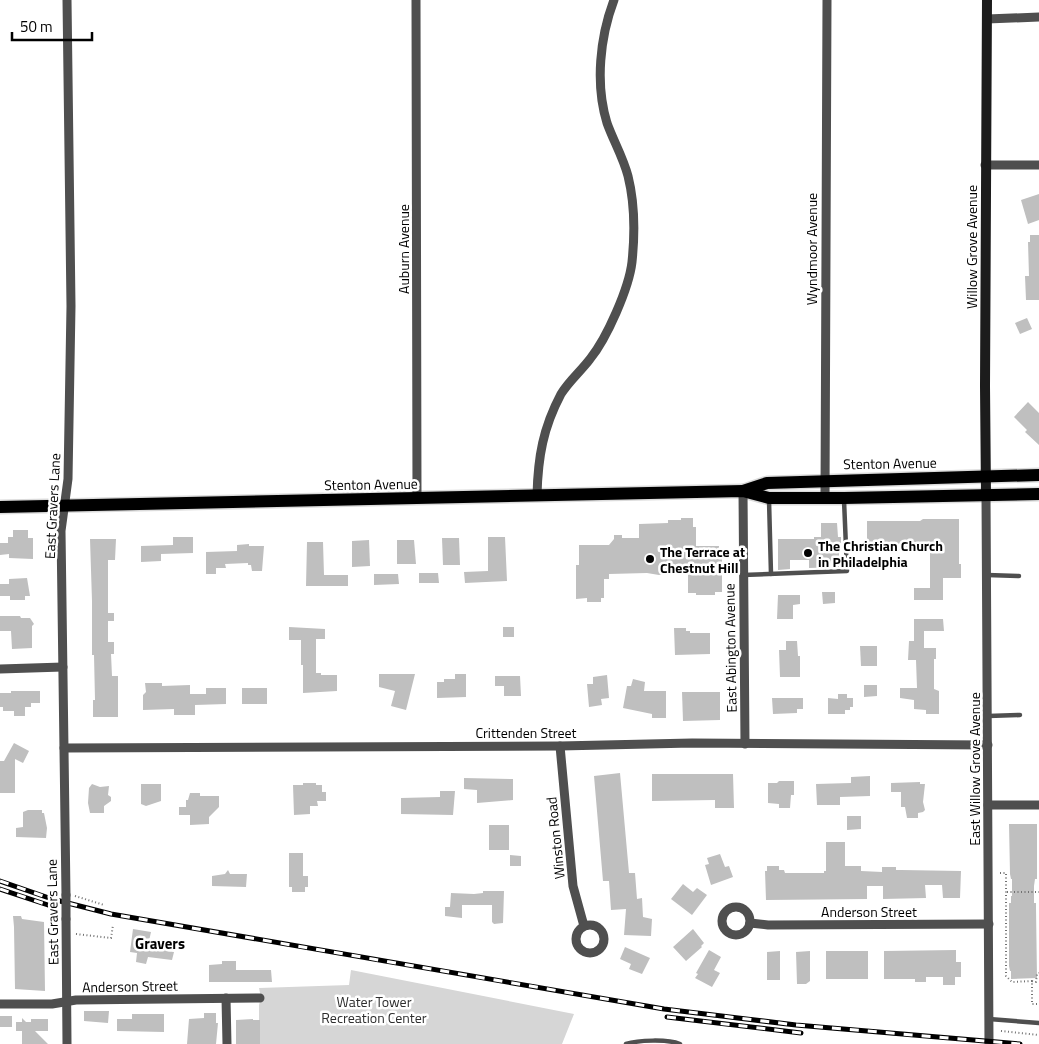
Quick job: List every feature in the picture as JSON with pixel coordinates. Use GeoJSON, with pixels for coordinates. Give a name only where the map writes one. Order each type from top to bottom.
{"type":"FeatureCollection","features":[{"type":"Feature","properties":{"kind":"main road","name":"Stenton Avenue"},"geometry":{"type":"LineString","coordinates":[[743,491],[768,482],[1039,475]]}},
{"type":"Feature","properties":{"kind":"main road","name":"Stenton Avenue"},"geometry":{"type":"LineString","coordinates":[[0,507],[743,491],[769,498],[1039,494]]}},
{"type":"Feature","properties":{"kind":"street","name":"East Gravers Lane"},"geometry":{"type":"LineString","coordinates":[[67,0],[70,306],[68,479],[62,531],[64,748],[70,896],[66,919],[67,1044]]}},
{"type":"Feature","properties":{"kind":"street","name":"Auburn Avenue"},"geometry":{"type":"LineString","coordinates":[[416,0],[417,498]]}},
{"type":"Feature","properties":{"kind":"street"},"geometry":{"type":"LineString","coordinates":[[537,495],[540,448],[547,423],[562,392],[591,358],[604,337],[623,295],[632,264],[634,228],[628,175],[607,122],[600,74],[603,35],[614,0]]}},
{"type":"Feature","properties":{"kind":"street","name":"Wyndmoor Avenue"},"geometry":{"type":"LineString","coordinates":[[825,498],[827,0]]}},
{"type":"Feature","properties":{"kind":"street","name":"Willow Grove Avenue"},"geometry":{"type":"LineString","coordinates":[[986,495],[987,0]]}},
{"type":"Feature","properties":{"kind":"street"},"geometry":{"type":"LineString","coordinates":[[987,19],[1039,17]]}},
{"type":"Feature","properties":{"kind":"street"},"geometry":{"type":"LineString","coordinates":[[986,165],[1039,165]]}},
{"type":"Feature","properties":{"kind":"street","name":"East Abington Avenue"},"geometry":{"type":"LineString","coordinates":[[743,491],[744,744]]}},
{"type":"Feature","properties":{"kind":"street","name":"East Willow Grove Avenue"},"geometry":{"type":"LineString","coordinates":[[986,495],[989,1044]]}},
{"type":"Feature","properties":{"kind":"street"},"geometry":{"type":"LineString","coordinates":[[0,669],[63,667]]}},
{"type":"Feature","properties":{"kind":"street","name":"Crittenden Street"},"geometry":{"type":"LineString","coordinates":[[64,748],[560,746],[692,743],[988,745]]}},
{"type":"Feature","properties":{"kind":"street","name":"Winston Road"},"geometry":{"type":"LineString","coordinates":[[560,746],[573,886],[584,926]]}},
{"type":"Feature","properties":{"kind":"street"},"geometry":{"type":"LineString","coordinates":[[988,805],[1039,805]]}},
{"type":"Feature","properties":{"kind":"street","name":"Anderson Street"},"geometry":{"type":"LineString","coordinates":[[750,923],[768,925],[989,924]]}},
{"type":"Feature","properties":{"kind":"street"},"geometry":{"type":"LineString","coordinates":[[226,998],[227,1044]]}},
{"type":"Feature","properties":{"kind":"street","name":"Anderson Street"},"geometry":{"type":"LineString","coordinates":[[0,1004],[260,998]]}},
{"type":"Feature","properties":{"kind":"lane"},"geometry":{"type":"LineString","coordinates":[[769,498],[771,574]]}},
{"type":"Feature","properties":{"kind":"lane"},"geometry":{"type":"LineString","coordinates":[[743,575],[847,571],[844,498]]}},
{"type":"Feature","properties":{"kind":"lane"},"geometry":{"type":"LineString","coordinates":[[987,575],[1019,576]]}},
{"type":"Feature","properties":{"kind":"lane"},"geometry":{"type":"LineString","coordinates":[[988,716],[1020,715]]}},
{"type":"Feature","properties":{"kind":"lane"},"geometry":{"type":"LineString","coordinates":[[989,1019],[1039,1023]]}},
{"type":"Feature","properties":{"kind":"lane"},"geometry":{"type":"LineString","coordinates":[[626,1044],[640,1041],[680,1044]]}},
{"type":"Feature","properties":{"kind":"path"},"geometry":{"type":"LineString","coordinates":[[1000,873],[1006,873],[1006,976],[1012,982],[1036,982],[1037,974],[1039,973]]}},
{"type":"Feature","properties":{"kind":"path"},"geometry":{"type":"LineString","coordinates":[[1007,892],[1039,892]]}},
{"type":"Feature","properties":{"kind":"path"},"geometry":{"type":"LineString","coordinates":[[70,896],[104,904]]}},
{"type":"Feature","properties":{"kind":"path"},"geometry":{"type":"LineString","coordinates":[[76,934],[111,938],[113,925]]}},
{"type":"Feature","properties":{"kind":"path"},"geometry":{"type":"LineString","coordinates":[[1032,982],[1032,1004],[1039,1004]]}},
{"type":"Feature","properties":{"kind":"path"},"geometry":{"type":"LineString","coordinates":[[1001,1032],[1039,1035]]}},
{"type":"Feature","properties":{"kind":"green space","name":"Water Tower Recreation Center"},"geometry":{"type":"Polygon","coordinates":[[[351,970],[574,1014],[562,1044],[259,1044],[259,1005],[261,998],[259,988],[349,985],[351,970]]]}},
{"type":"Feature","properties":{"kind":"building"},"geometry":{"type":"Polygon","coordinates":[[[1039,194],[1039,220],[1028,224],[1021,200],[1039,194]]]}},
{"type":"Feature","properties":{"kind":"building"},"geometry":{"type":"Polygon","coordinates":[[[1030,235],[1039,235],[1039,300],[1026,300],[1025,276],[1029,276],[1028,242],[1030,242],[1030,235]]]}},
{"type":"Feature","properties":{"kind":"building"},"geometry":{"type":"Polygon","coordinates":[[[1027,318],[1032,329],[1020,334],[1015,323],[1027,318]]]}},
{"type":"Feature","properties":{"kind":"building"},"geometry":{"type":"Polygon","coordinates":[[[1028,402],[1039,413],[1039,445],[1025,432],[1027,430],[1014,417],[1028,402]]]}},
{"type":"Feature","properties":{"kind":"building","name":"The Terrace at Chestnut Hill"},"geometry":{"type":"Polygon","coordinates":[[[681,518],[693,518],[693,527],[696,527],[696,546],[719,546],[719,548],[722,548],[722,592],[715,592],[715,595],[688,593],[688,567],[667,567],[667,573],[659,575],[647,573],[609,574],[609,579],[604,579],[604,598],[601,598],[601,602],[587,602],[587,598],[576,599],[576,565],[579,565],[579,545],[609,545],[614,539],[614,535],[622,535],[622,538],[639,538],[639,524],[668,523],[668,520],[681,520],[681,518]]]}},
{"type":"Feature","properties":{"kind":"building"},"geometry":{"type":"Polygon","coordinates":[[[923,519],[959,519],[959,564],[961,564],[961,578],[943,578],[943,600],[914,600],[914,588],[930,588],[930,552],[924,552],[924,549],[867,551],[867,521],[920,521],[923,519]]]}},
{"type":"Feature","properties":{"kind":"building","name":"The Christian Church in Philadelphia"},"geometry":{"type":"Polygon","coordinates":[[[821,523],[837,523],[838,537],[841,537],[839,567],[809,568],[809,560],[790,560],[790,569],[778,570],[778,539],[814,539],[814,537],[821,537],[821,523]]]}},
{"type":"Feature","properties":{"kind":"building"},"geometry":{"type":"Polygon","coordinates":[[[13,530],[28,530],[28,538],[33,538],[33,559],[9,558],[9,554],[0,555],[0,543],[8,543],[8,537],[13,537],[13,530]]]}},
{"type":"Feature","properties":{"kind":"building"},"geometry":{"type":"Polygon","coordinates":[[[173,537],[193,537],[193,553],[161,554],[161,561],[141,562],[141,546],[173,545],[173,537]]]}},
{"type":"Feature","properties":{"kind":"building"},"geometry":{"type":"Polygon","coordinates":[[[488,537],[505,537],[507,581],[465,583],[464,572],[488,571],[488,537]]]}},
{"type":"Feature","properties":{"kind":"building"},"geometry":{"type":"Polygon","coordinates":[[[442,538],[459,538],[460,565],[443,565],[442,538]]]}},
{"type":"Feature","properties":{"kind":"building"},"geometry":{"type":"Polygon","coordinates":[[[90,539],[116,539],[115,560],[108,560],[108,613],[114,613],[114,621],[108,621],[108,642],[114,642],[114,654],[111,654],[112,676],[118,676],[118,717],[93,717],[93,700],[95,700],[94,655],[92,655],[90,539]]]}},
{"type":"Feature","properties":{"kind":"building"},"geometry":{"type":"Polygon","coordinates":[[[369,540],[370,566],[352,567],[352,541],[369,540]]]}},
{"type":"Feature","properties":{"kind":"building"},"geometry":{"type":"Polygon","coordinates":[[[397,540],[414,540],[416,564],[397,564],[397,540]]]}},
{"type":"Feature","properties":{"kind":"building"},"geometry":{"type":"Polygon","coordinates":[[[307,542],[323,542],[324,575],[348,575],[348,586],[306,586],[307,542]]]}},
{"type":"Feature","properties":{"kind":"building"},"geometry":{"type":"Polygon","coordinates":[[[249,544],[249,546],[264,546],[262,571],[252,571],[251,565],[248,565],[248,563],[225,564],[226,568],[216,568],[216,574],[206,574],[206,552],[237,551],[237,545],[249,544]]]}},
{"type":"Feature","properties":{"kind":"building"},"geometry":{"type":"Polygon","coordinates":[[[419,573],[438,573],[439,583],[419,583],[419,573]]]}},
{"type":"Feature","properties":{"kind":"building"},"geometry":{"type":"Polygon","coordinates":[[[374,574],[398,574],[399,584],[374,585],[374,574]]]}},
{"type":"Feature","properties":{"kind":"building"},"geometry":{"type":"Polygon","coordinates":[[[27,578],[30,596],[25,596],[25,600],[10,600],[10,596],[0,596],[0,584],[9,584],[9,579],[27,578]]]}},
{"type":"Feature","properties":{"kind":"building"},"geometry":{"type":"Polygon","coordinates":[[[822,592],[835,592],[835,603],[823,604],[822,592]]]}},
{"type":"Feature","properties":{"kind":"building"},"geometry":{"type":"Polygon","coordinates":[[[778,595],[800,595],[800,604],[793,605],[793,619],[777,619],[778,595]]]}},
{"type":"Feature","properties":{"kind":"building"},"geometry":{"type":"Polygon","coordinates":[[[0,616],[30,618],[34,624],[32,626],[32,648],[12,649],[11,631],[0,631],[0,616]]]}},
{"type":"Feature","properties":{"kind":"building"},"geometry":{"type":"Polygon","coordinates":[[[914,619],[943,619],[944,631],[924,631],[924,648],[936,648],[934,689],[939,691],[939,714],[926,714],[926,710],[914,709],[914,700],[900,698],[900,688],[917,688],[916,660],[908,660],[909,641],[914,641],[914,619]]]}},
{"type":"Feature","properties":{"kind":"building"},"geometry":{"type":"Polygon","coordinates":[[[289,627],[325,629],[325,639],[316,639],[316,673],[321,673],[321,675],[337,675],[337,691],[303,693],[301,640],[289,640],[289,627]]]}},
{"type":"Feature","properties":{"kind":"building"},"geometry":{"type":"Polygon","coordinates":[[[503,627],[514,627],[514,637],[503,637],[503,627]]]}},
{"type":"Feature","properties":{"kind":"building"},"geometry":{"type":"Polygon","coordinates":[[[674,628],[686,628],[686,631],[690,631],[690,633],[710,633],[710,654],[675,655],[674,628]]]}},
{"type":"Feature","properties":{"kind":"building"},"geometry":{"type":"Polygon","coordinates":[[[786,641],[797,641],[798,656],[800,656],[800,677],[780,677],[779,650],[786,650],[786,641]]]}},
{"type":"Feature","properties":{"kind":"building"},"geometry":{"type":"Polygon","coordinates":[[[860,646],[877,646],[877,666],[861,666],[860,646]]]}},
{"type":"Feature","properties":{"kind":"building"},"geometry":{"type":"Polygon","coordinates":[[[379,674],[415,674],[406,710],[391,706],[395,691],[379,687],[379,674]]]}},
{"type":"Feature","properties":{"kind":"building"},"geometry":{"type":"Polygon","coordinates":[[[455,674],[466,674],[466,697],[437,698],[437,682],[444,682],[444,679],[455,679],[455,674]]]}},
{"type":"Feature","properties":{"kind":"building"},"geometry":{"type":"Polygon","coordinates":[[[607,675],[609,698],[601,699],[602,705],[589,707],[587,684],[593,684],[593,677],[607,675]]]}},
{"type":"Feature","properties":{"kind":"building"},"geometry":{"type":"Polygon","coordinates":[[[495,676],[520,676],[521,696],[504,696],[504,686],[495,686],[495,676]]]}},
{"type":"Feature","properties":{"kind":"building"},"geometry":{"type":"Polygon","coordinates":[[[633,679],[645,682],[644,691],[666,691],[666,718],[652,718],[652,714],[623,708],[627,686],[631,686],[633,679]]]}},
{"type":"Feature","properties":{"kind":"building"},"geometry":{"type":"Polygon","coordinates":[[[145,683],[162,683],[162,686],[190,685],[190,694],[206,694],[206,688],[226,688],[226,704],[195,705],[195,715],[174,715],[174,709],[143,710],[143,695],[146,692],[145,683]]]}},
{"type":"Feature","properties":{"kind":"building"},"geometry":{"type":"Polygon","coordinates":[[[864,685],[877,685],[877,696],[864,697],[864,685]]]}},
{"type":"Feature","properties":{"kind":"building"},"geometry":{"type":"Polygon","coordinates":[[[242,688],[267,688],[267,704],[242,704],[242,688]]]}},
{"type":"Feature","properties":{"kind":"building"},"geometry":{"type":"Polygon","coordinates":[[[11,691],[40,691],[40,703],[31,703],[31,707],[25,707],[25,716],[14,716],[14,711],[3,711],[3,707],[0,707],[0,693],[11,693],[11,691]]]}},
{"type":"Feature","properties":{"kind":"building"},"geometry":{"type":"Polygon","coordinates":[[[682,692],[720,692],[720,720],[683,721],[682,692]]]}},
{"type":"Feature","properties":{"kind":"building"},"geometry":{"type":"Polygon","coordinates":[[[838,694],[847,694],[847,698],[853,698],[853,707],[850,707],[850,710],[845,710],[845,714],[828,714],[828,698],[838,699],[838,694]]]}},
{"type":"Feature","properties":{"kind":"building"},"geometry":{"type":"Polygon","coordinates":[[[772,698],[803,698],[803,709],[797,709],[797,713],[773,714],[772,698]]]}},
{"type":"Feature","properties":{"kind":"building"},"geometry":{"type":"Polygon","coordinates":[[[14,743],[29,751],[23,763],[15,759],[15,793],[0,793],[0,761],[4,761],[14,743]]]}},
{"type":"Feature","properties":{"kind":"building"},"geometry":{"type":"Polygon","coordinates":[[[620,773],[629,873],[635,873],[637,899],[642,898],[643,917],[652,919],[651,936],[624,935],[626,909],[611,910],[609,881],[603,881],[594,776],[620,773]]]}},
{"type":"Feature","properties":{"kind":"building"},"geometry":{"type":"Polygon","coordinates":[[[652,774],[733,774],[734,808],[715,808],[715,800],[652,801],[652,774]]]}},
{"type":"Feature","properties":{"kind":"building"},"geometry":{"type":"Polygon","coordinates":[[[870,776],[870,796],[840,797],[840,805],[817,805],[816,784],[851,783],[851,777],[870,776]]]}},
{"type":"Feature","properties":{"kind":"building"},"geometry":{"type":"Polygon","coordinates":[[[464,778],[513,779],[513,800],[477,803],[477,790],[464,789],[464,778]]]}},
{"type":"Feature","properties":{"kind":"building"},"geometry":{"type":"Polygon","coordinates":[[[779,781],[794,781],[794,795],[791,795],[790,808],[779,808],[779,804],[768,803],[768,783],[777,783],[779,781]]]}},
{"type":"Feature","properties":{"kind":"building"},"geometry":{"type":"Polygon","coordinates":[[[920,782],[920,784],[925,784],[923,802],[925,810],[918,813],[918,818],[907,818],[905,807],[901,807],[901,792],[891,792],[891,783],[920,782]]]}},
{"type":"Feature","properties":{"kind":"building"},"geometry":{"type":"Polygon","coordinates":[[[303,783],[322,785],[322,792],[326,792],[326,801],[317,801],[318,806],[310,806],[310,814],[294,815],[293,785],[303,785],[303,783]]]}},
{"type":"Feature","properties":{"kind":"building"},"geometry":{"type":"Polygon","coordinates":[[[92,784],[100,787],[109,786],[108,795],[111,797],[111,801],[104,806],[104,813],[90,813],[88,803],[89,788],[92,784]]]}},
{"type":"Feature","properties":{"kind":"building"},"geometry":{"type":"Polygon","coordinates":[[[141,784],[161,784],[161,801],[146,806],[141,804],[141,784]]]}},
{"type":"Feature","properties":{"kind":"building"},"geometry":{"type":"Polygon","coordinates":[[[440,791],[455,791],[453,815],[401,814],[401,798],[440,797],[440,791]]]}},
{"type":"Feature","properties":{"kind":"building"},"geometry":{"type":"Polygon","coordinates":[[[190,793],[200,793],[200,796],[219,796],[219,807],[209,817],[209,824],[190,825],[190,815],[179,815],[179,807],[186,807],[186,800],[188,800],[190,793]]]}},
{"type":"Feature","properties":{"kind":"building"},"geometry":{"type":"Polygon","coordinates":[[[42,810],[42,813],[44,813],[47,828],[46,838],[16,837],[16,828],[23,827],[23,812],[42,810]]]}},
{"type":"Feature","properties":{"kind":"building"},"geometry":{"type":"Polygon","coordinates":[[[847,816],[861,816],[861,829],[847,830],[847,816]]]}},
{"type":"Feature","properties":{"kind":"building"},"geometry":{"type":"Polygon","coordinates":[[[1009,824],[1037,824],[1037,879],[1035,879],[1034,886],[1034,903],[1036,903],[1037,978],[1011,979],[1009,966],[1009,903],[1011,903],[1012,896],[1012,879],[1010,874],[1009,824]]]}},
{"type":"Feature","properties":{"kind":"building"},"geometry":{"type":"Polygon","coordinates":[[[489,825],[509,825],[509,850],[489,850],[489,825]]]}},
{"type":"Feature","properties":{"kind":"building"},"geometry":{"type":"Polygon","coordinates":[[[826,842],[845,842],[845,866],[861,866],[861,871],[882,872],[882,867],[896,867],[896,870],[961,871],[960,898],[943,898],[942,885],[925,885],[926,898],[883,899],[883,886],[867,886],[867,899],[766,900],[765,871],[767,871],[767,866],[779,866],[779,870],[784,870],[785,873],[824,873],[826,871],[826,842]]]}},
{"type":"Feature","properties":{"kind":"building"},"geometry":{"type":"Polygon","coordinates":[[[289,853],[303,853],[303,876],[308,876],[308,887],[305,887],[305,892],[292,892],[292,887],[289,887],[289,853]]]}},
{"type":"Feature","properties":{"kind":"building"},"geometry":{"type":"Polygon","coordinates":[[[720,854],[725,867],[729,866],[733,877],[711,885],[705,865],[709,864],[707,858],[720,854]]]}},
{"type":"Feature","properties":{"kind":"building"},"geometry":{"type":"Polygon","coordinates":[[[510,855],[521,856],[521,866],[510,866],[510,855]]]}},
{"type":"Feature","properties":{"kind":"building"},"geometry":{"type":"Polygon","coordinates":[[[228,870],[230,874],[247,874],[246,887],[212,886],[212,876],[225,874],[228,870]]]}},
{"type":"Feature","properties":{"kind":"building"},"geometry":{"type":"Polygon","coordinates":[[[683,884],[693,892],[697,888],[707,895],[692,915],[671,899],[683,884]]]}},
{"type":"Feature","properties":{"kind":"building"},"geometry":{"type":"Polygon","coordinates":[[[483,891],[504,891],[503,923],[494,924],[492,922],[492,905],[462,905],[462,918],[445,916],[445,907],[450,907],[451,893],[474,894],[483,893],[483,891]]]}},
{"type":"Feature","properties":{"kind":"building"},"geometry":{"type":"Polygon","coordinates":[[[13,916],[21,916],[22,919],[44,922],[45,991],[15,989],[13,916]]]}},
{"type":"Feature","properties":{"kind":"building"},"geometry":{"type":"Polygon","coordinates":[[[133,929],[151,932],[149,941],[155,942],[154,946],[174,952],[172,960],[148,957],[146,964],[136,962],[137,953],[130,952],[133,929]]]}},
{"type":"Feature","properties":{"kind":"building"},"geometry":{"type":"Polygon","coordinates":[[[693,929],[704,943],[686,961],[673,947],[693,929]]]}},
{"type":"Feature","properties":{"kind":"building"},"geometry":{"type":"Polygon","coordinates":[[[625,947],[650,958],[642,974],[629,969],[631,964],[620,959],[625,947]]]}},
{"type":"Feature","properties":{"kind":"building"},"geometry":{"type":"Polygon","coordinates":[[[709,950],[721,957],[714,970],[720,973],[712,987],[695,978],[709,950]]]}},
{"type":"Feature","properties":{"kind":"building"},"geometry":{"type":"Polygon","coordinates":[[[956,950],[956,962],[961,962],[961,977],[955,977],[955,985],[943,985],[943,977],[926,977],[926,982],[915,982],[915,979],[884,979],[884,951],[956,950]]]}},
{"type":"Feature","properties":{"kind":"building"},"geometry":{"type":"Polygon","coordinates":[[[780,951],[780,980],[767,980],[767,952],[780,951]]]}},
{"type":"Feature","properties":{"kind":"building"},"geometry":{"type":"Polygon","coordinates":[[[810,951],[810,981],[806,984],[797,984],[796,952],[810,951]]]}},
{"type":"Feature","properties":{"kind":"building"},"geometry":{"type":"Polygon","coordinates":[[[826,951],[868,951],[868,979],[826,979],[826,951]]]}},
{"type":"Feature","properties":{"kind":"building"},"geometry":{"type":"Polygon","coordinates":[[[222,961],[236,961],[236,970],[271,970],[272,982],[209,982],[209,965],[222,964],[222,961]]]}},
{"type":"Feature","properties":{"kind":"building"},"geometry":{"type":"Polygon","coordinates":[[[84,1011],[109,1011],[108,1023],[84,1021],[84,1011]]]}},
{"type":"Feature","properties":{"kind":"building"},"geometry":{"type":"Polygon","coordinates":[[[204,1013],[216,1013],[216,1023],[218,1023],[216,1044],[187,1044],[189,1019],[204,1018],[204,1013]]]}},
{"type":"Feature","properties":{"kind":"building"},"geometry":{"type":"Polygon","coordinates":[[[132,1014],[164,1014],[164,1032],[117,1031],[117,1019],[132,1019],[132,1014]]]}},
{"type":"Feature","properties":{"kind":"building"},"geometry":{"type":"Polygon","coordinates":[[[0,1016],[12,1016],[12,1027],[0,1027],[0,1016]]]}},
{"type":"Feature","properties":{"kind":"building"},"geometry":{"type":"Polygon","coordinates":[[[22,1018],[26,1022],[31,1022],[31,1019],[48,1019],[48,1031],[35,1031],[48,1044],[22,1044],[22,1031],[16,1031],[16,1022],[22,1022],[22,1018]]]}},
{"type":"Feature","properties":{"kind":"building"},"geometry":{"type":"Polygon","coordinates":[[[236,1020],[260,1020],[260,1044],[236,1044],[236,1020]]]}},
{"type":"Feature","properties":{"kind":"railway"},"geometry":{"type":"LineString","coordinates":[[0,881],[52,899],[111,914],[664,1009],[796,1025],[1020,1044]]}},
{"type":"Feature","properties":{"kind":"railway"},"geometry":{"type":"LineString","coordinates":[[0,889],[48,905]]}},
{"type":"Feature","properties":{"kind":"railway"},"geometry":{"type":"LineString","coordinates":[[667,1017],[801,1033]]}},
{"type":"Feature","properties":{"kind":"place","name":"The Christian Church in Philadelphia"},"geometry":{"type":"Point","coordinates":[808,553]}},
{"type":"Feature","properties":{"kind":"place","name":"The Terrace at Chestnut Hill"},"geometry":{"type":"Point","coordinates":[650,559]}},
{"type":"Feature","properties":{"kind":"district","name":"Gravers"},"geometry":{"type":"Point","coordinates":[160,943]}}]}
